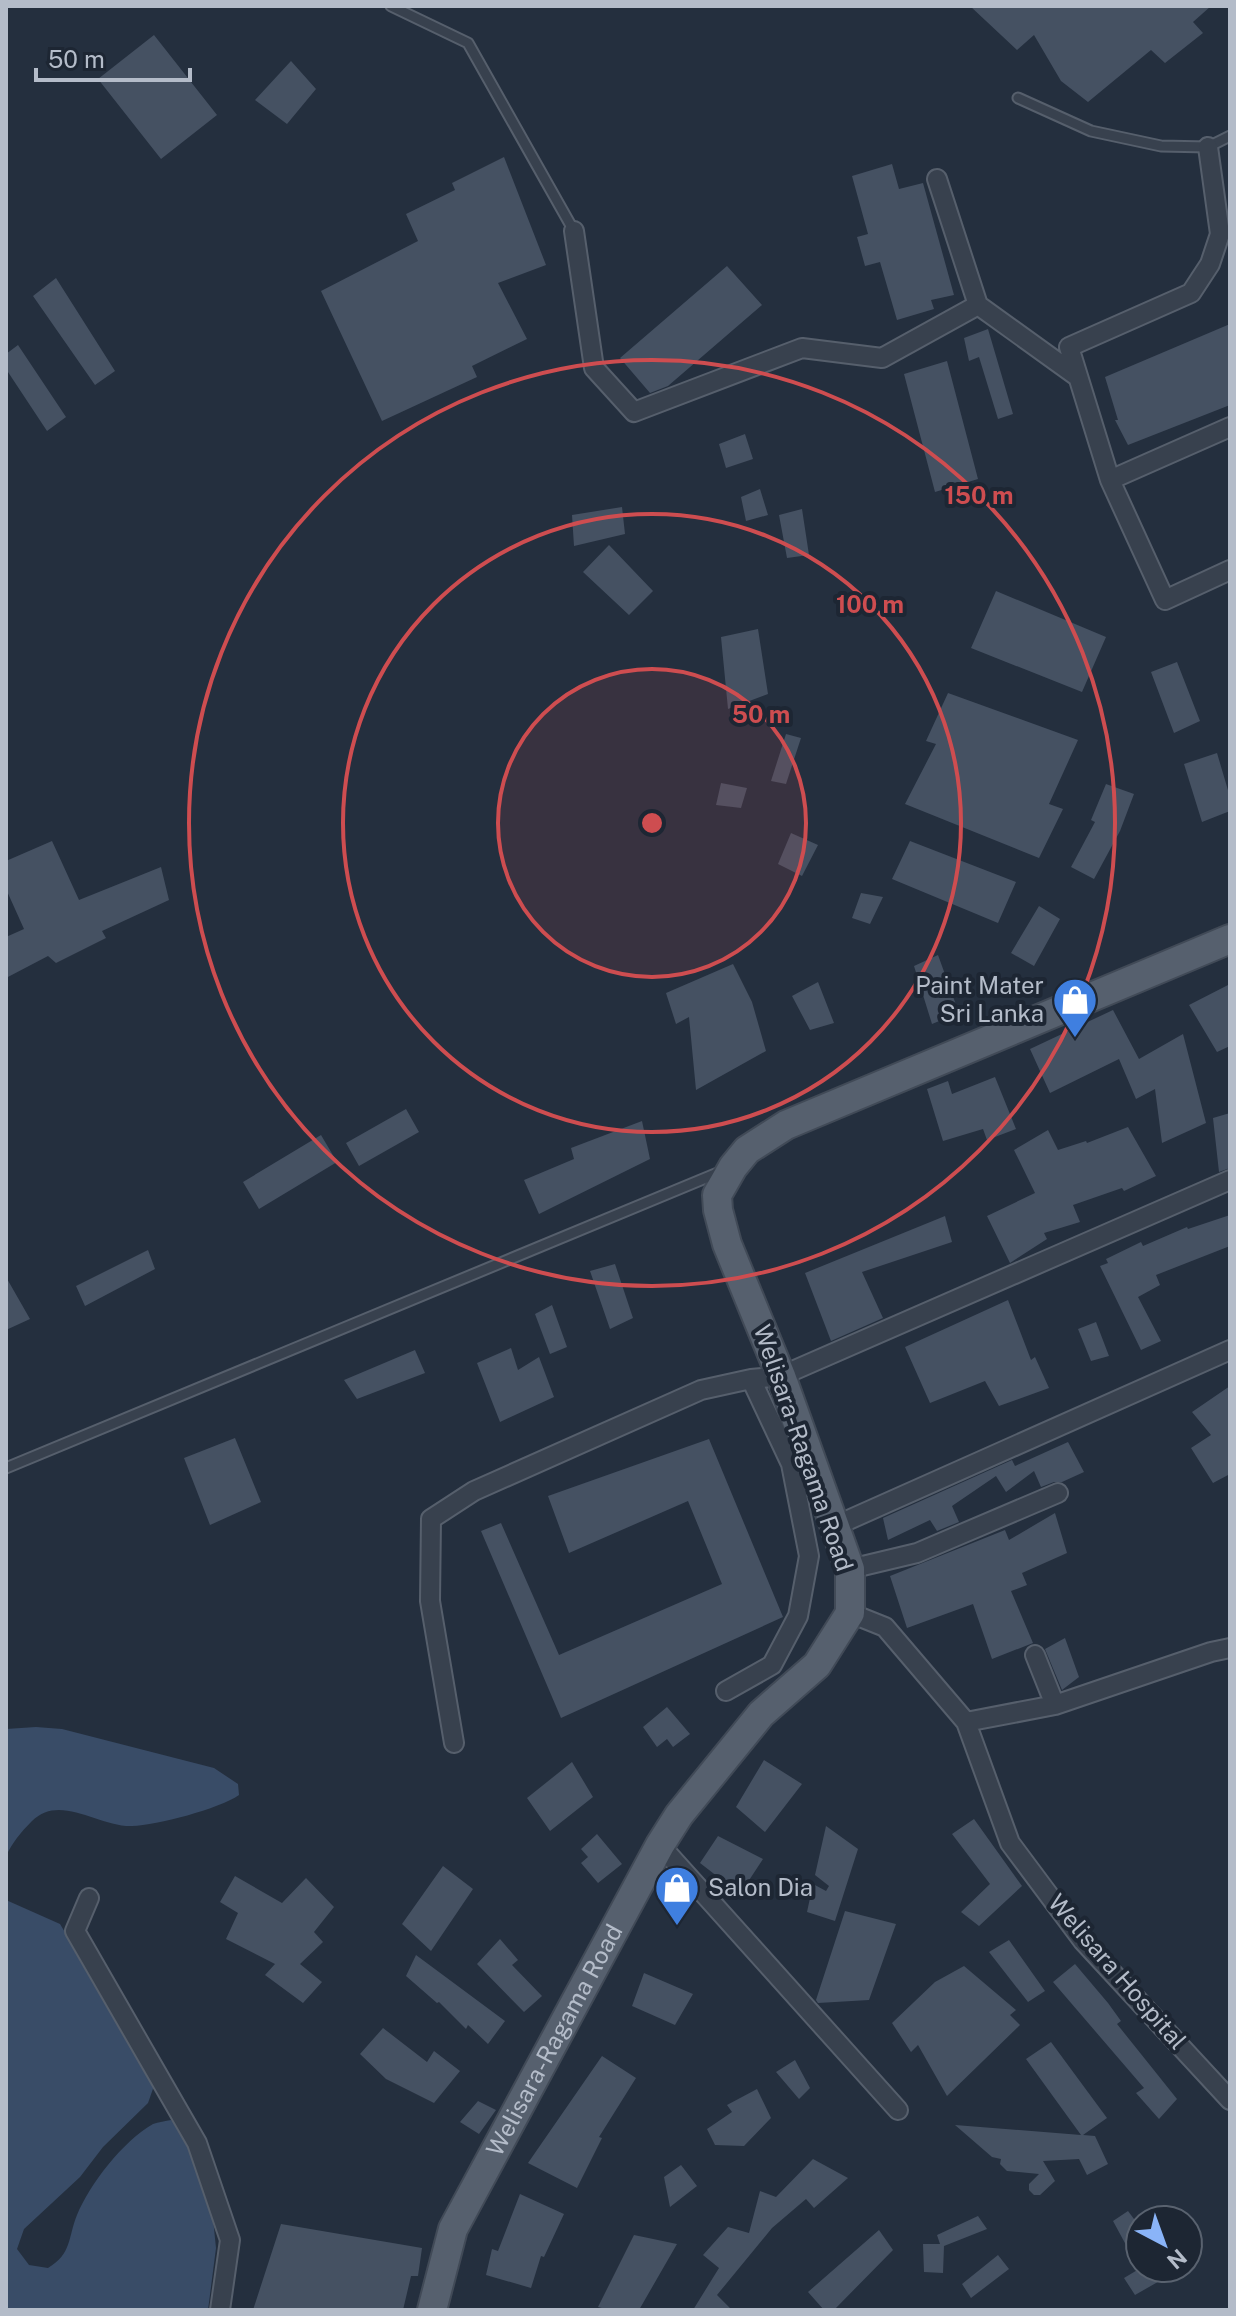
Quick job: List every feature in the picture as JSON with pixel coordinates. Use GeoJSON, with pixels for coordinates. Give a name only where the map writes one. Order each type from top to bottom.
{"type":"FeatureCollection","features":[{"type":"Feature","properties":{"kind":"main road","name":"Welisara-Ragama Road"},"geometry":{"type":"LineString","coordinates":[[432,2310],[453,2229],[660,1845],[679,1815],[761,1714],[817,1665],[850,1613],[850,1569],[781,1376],[727,1244],[718,1210],[717,1195],[733,1167],[747,1150],[786,1125],[1230,939]]}},
{"type":"Feature","properties":{"kind":"street"},"geometry":{"type":"LineString","coordinates":[[1208,147],[1220,234],[1210,264],[1191,293],[1069,347],[1110,480],[1165,600],[1230,570]]}},
{"type":"Feature","properties":{"kind":"street"},"geometry":{"type":"LineString","coordinates":[[937,179],[978,305],[1078,377]]}},
{"type":"Feature","properties":{"kind":"street"},"geometry":{"type":"LineString","coordinates":[[574,231],[594,368],[634,412],[802,348],[882,358],[978,305]]}},
{"type":"Feature","properties":{"kind":"street"},"geometry":{"type":"LineString","coordinates":[[1110,480],[1230,427]]}},
{"type":"Feature","properties":{"kind":"street"},"geometry":{"type":"LineString","coordinates":[[454,1743],[430,1601],[431,1519],[474,1491],[701,1390],[781,1376],[1230,1180]]}},
{"type":"Feature","properties":{"kind":"street"},"geometry":{"type":"LineString","coordinates":[[835,1526],[1230,1350]]}},
{"type":"Feature","properties":{"kind":"street"},"geometry":{"type":"LineString","coordinates":[[726,1691],[772,1665],[798,1616],[809,1556],[791,1464],[751,1379]]}},
{"type":"Feature","properties":{"kind":"street"},"geometry":{"type":"LineString","coordinates":[[850,1569],[917,1553],[1058,1493]]}},
{"type":"Feature","properties":{"kind":"street","name":"Welisara Hospital"},"geometry":{"type":"LineString","coordinates":[[850,1613],[885,1627],[966,1722],[1010,1843],[1083,1941],[1230,2100]]}},
{"type":"Feature","properties":{"kind":"street"},"geometry":{"type":"LineString","coordinates":[[966,1722],[1055,1705],[1230,1648]]}},
{"type":"Feature","properties":{"kind":"street"},"geometry":{"type":"LineString","coordinates":[[1035,1655],[1055,1705]]}},
{"type":"Feature","properties":{"kind":"street"},"geometry":{"type":"LineString","coordinates":[[660,1845],[898,2110]]}},
{"type":"Feature","properties":{"kind":"street"},"geometry":{"type":"LineString","coordinates":[[89,1898],[75,1931],[197,2143],[230,2240],[220,2310]]}},
{"type":"Feature","properties":{"kind":"lane"},"geometry":{"type":"LineString","coordinates":[[391,6],[468,43],[574,231]]}},
{"type":"Feature","properties":{"kind":"lane"},"geometry":{"type":"LineString","coordinates":[[1018,98],[1091,131],[1161,146],[1208,147],[1230,136]]}},
{"type":"Feature","properties":{"kind":"lane"},"geometry":{"type":"LineString","coordinates":[[6,1468],[733,1167]]}},
{"type":"Feature","properties":{"kind":"water"},"geometry":{"type":"Polygon","coordinates":[[[6,1729],[62,1729],[214,1768],[238,1784],[239,1795],[187,1815],[132,1826],[67,1811],[43,1813],[17,1838],[6,1856],[6,1729]]]}},
{"type":"Feature","properties":{"kind":"water"},"geometry":{"type":"Polygon","coordinates":[[[6,1900],[60,1924],[155,2083],[148,2103],[103,2147],[80,2177],[24,2229],[17,2249],[29,2265],[48,2268],[56,2263],[65,2251],[83,2203],[109,2164],[130,2141],[153,2124],[171,2120],[183,2131],[211,2199],[216,2248],[208,2310],[6,2310],[6,1900]]]}},
{"type":"Feature","properties":{"kind":"building"},"geometry":{"type":"Polygon","coordinates":[[[970,6],[1211,6],[1193,22],[1203,33],[1165,63],[1151,50],[1088,102],[1061,81],[1034,35],[1017,50],[970,6]]]}},
{"type":"Feature","properties":{"kind":"building"},"geometry":{"type":"Polygon","coordinates":[[[154,35],[217,115],[161,159],[98,79],[154,35]]]}},
{"type":"Feature","properties":{"kind":"building"},"geometry":{"type":"Polygon","coordinates":[[[291,61],[316,89],[287,124],[255,100],[291,61]]]}},
{"type":"Feature","properties":{"kind":"building"},"geometry":{"type":"Polygon","coordinates":[[[504,157],[546,265],[498,283],[527,339],[472,366],[477,377],[382,421],[321,291],[418,241],[406,214],[455,190],[452,183],[504,157]]]}},
{"type":"Feature","properties":{"kind":"building"},"geometry":{"type":"Polygon","coordinates":[[[892,164],[899,189],[923,183],[954,295],[931,300],[934,309],[897,320],[880,262],[865,266],[857,237],[868,234],[852,176],[892,164]]]}},
{"type":"Feature","properties":{"kind":"building"},"geometry":{"type":"Polygon","coordinates":[[[727,266],[762,305],[668,386],[650,393],[620,358],[727,266]]]}},
{"type":"Feature","properties":{"kind":"building"},"geometry":{"type":"Polygon","coordinates":[[[56,278],[115,371],[95,385],[33,296],[56,278]]]}},
{"type":"Feature","properties":{"kind":"building"},"geometry":{"type":"Polygon","coordinates":[[[1230,324],[1230,405],[1128,445],[1115,420],[1118,420],[1105,377],[1230,324]]]}},
{"type":"Feature","properties":{"kind":"building"},"geometry":{"type":"Polygon","coordinates":[[[988,329],[1013,414],[998,419],[979,357],[969,361],[964,338],[988,329]]]}},
{"type":"Feature","properties":{"kind":"building"},"geometry":{"type":"Polygon","coordinates":[[[18,345],[66,417],[47,431],[6,369],[6,354],[18,345]]]}},
{"type":"Feature","properties":{"kind":"building"},"geometry":{"type":"Polygon","coordinates":[[[947,361],[978,479],[935,492],[904,374],[947,361]]]}},
{"type":"Feature","properties":{"kind":"building"},"geometry":{"type":"Polygon","coordinates":[[[745,434],[753,459],[726,468],[719,444],[745,434]]]}},
{"type":"Feature","properties":{"kind":"building"},"geometry":{"type":"Polygon","coordinates":[[[760,489],[768,515],[746,521],[741,497],[760,489]]]}},
{"type":"Feature","properties":{"kind":"building"},"geometry":{"type":"Polygon","coordinates":[[[622,507],[625,534],[574,546],[572,515],[622,507]]]}},
{"type":"Feature","properties":{"kind":"building"},"geometry":{"type":"Polygon","coordinates":[[[802,509],[809,555],[787,558],[779,515],[802,509]]]}},
{"type":"Feature","properties":{"kind":"building"},"geometry":{"type":"Polygon","coordinates":[[[609,545],[653,591],[629,615],[583,572],[609,545]]]}},
{"type":"Feature","properties":{"kind":"building"},"geometry":{"type":"Polygon","coordinates":[[[996,591],[1106,637],[1082,692],[971,648],[996,591]]]}},
{"type":"Feature","properties":{"kind":"building"},"geometry":{"type":"Polygon","coordinates":[[[758,629],[768,694],[728,709],[721,637],[758,629]]]}},
{"type":"Feature","properties":{"kind":"building"},"geometry":{"type":"Polygon","coordinates":[[[1177,662],[1200,721],[1174,733],[1151,672],[1177,662]]]}},
{"type":"Feature","properties":{"kind":"building"},"geometry":{"type":"Polygon","coordinates":[[[948,693],[1078,740],[1049,804],[1063,809],[1039,858],[905,804],[936,744],[926,741],[948,693]]]}},
{"type":"Feature","properties":{"kind":"building"},"geometry":{"type":"Polygon","coordinates":[[[786,734],[801,738],[786,784],[771,781],[786,734]]]}},
{"type":"Feature","properties":{"kind":"building"},"geometry":{"type":"Polygon","coordinates":[[[1217,753],[1230,797],[1230,811],[1202,822],[1184,764],[1217,753]]]}},
{"type":"Feature","properties":{"kind":"building"},"geometry":{"type":"Polygon","coordinates":[[[721,783],[747,788],[741,808],[716,805],[721,783]]]}},
{"type":"Feature","properties":{"kind":"building"},"geometry":{"type":"Polygon","coordinates":[[[1106,784],[1134,794],[1120,831],[1094,879],[1071,867],[1095,822],[1091,820],[1106,784]]]}},
{"type":"Feature","properties":{"kind":"building"},"geometry":{"type":"Polygon","coordinates":[[[791,833],[818,845],[802,876],[778,864],[791,833]]]}},
{"type":"Feature","properties":{"kind":"building"},"geometry":{"type":"Polygon","coordinates":[[[52,841],[79,900],[161,867],[169,900],[102,931],[106,938],[56,963],[48,956],[6,978],[6,937],[24,929],[6,889],[6,861],[52,841]]]}},
{"type":"Feature","properties":{"kind":"building"},"geometry":{"type":"Polygon","coordinates":[[[910,841],[1016,882],[998,923],[892,879],[910,841]]]}},
{"type":"Feature","properties":{"kind":"building"},"geometry":{"type":"Polygon","coordinates":[[[861,893],[883,897],[870,924],[852,918],[861,893]]]}},
{"type":"Feature","properties":{"kind":"building"},"geometry":{"type":"Polygon","coordinates":[[[1039,906],[1060,919],[1034,966],[1011,953],[1039,906]]]}},
{"type":"Feature","properties":{"kind":"building"},"geometry":{"type":"Polygon","coordinates":[[[938,955],[959,1013],[932,1024],[914,966],[938,955]]]}},
{"type":"Feature","properties":{"kind":"building"},"geometry":{"type":"Polygon","coordinates":[[[733,964],[752,1002],[766,1051],[696,1090],[689,1017],[676,1024],[666,993],[733,964]]]}},
{"type":"Feature","properties":{"kind":"building"},"geometry":{"type":"Polygon","coordinates":[[[818,982],[834,1023],[810,1030],[792,996],[818,982]]]}},
{"type":"Feature","properties":{"kind":"building"},"geometry":{"type":"Polygon","coordinates":[[[1230,984],[1230,1046],[1217,1052],[1189,1005],[1230,984]]]}},
{"type":"Feature","properties":{"kind":"building"},"geometry":{"type":"Polygon","coordinates":[[[1113,1010],[1139,1059],[1183,1034],[1206,1123],[1162,1143],[1155,1089],[1136,1099],[1119,1059],[1050,1093],[1030,1049],[1113,1010]]]}},
{"type":"Feature","properties":{"kind":"building"},"geometry":{"type":"Polygon","coordinates":[[[995,1077],[1016,1129],[987,1140],[983,1129],[943,1141],[927,1089],[948,1081],[952,1094],[995,1077]]]}},
{"type":"Feature","properties":{"kind":"building"},"geometry":{"type":"Polygon","coordinates":[[[406,1109],[419,1132],[359,1166],[346,1143],[406,1109]]]}},
{"type":"Feature","properties":{"kind":"building"},"geometry":{"type":"Polygon","coordinates":[[[1230,1113],[1230,1168],[1219,1172],[1213,1118],[1230,1113]]]}},
{"type":"Feature","properties":{"kind":"building"},"geometry":{"type":"Polygon","coordinates":[[[642,1121],[650,1159],[539,1214],[524,1180],[574,1159],[571,1148],[642,1121]]]}},
{"type":"Feature","properties":{"kind":"building"},"geometry":{"type":"Polygon","coordinates":[[[1128,1127],[1156,1176],[1124,1191],[1122,1188],[1073,1205],[1080,1222],[1044,1233],[1047,1239],[1010,1263],[987,1216],[1035,1193],[1014,1150],[1048,1130],[1058,1150],[1087,1143],[1128,1127]]]}},
{"type":"Feature","properties":{"kind":"building"},"geometry":{"type":"Polygon","coordinates":[[[321,1135],[337,1162],[259,1209],[243,1182],[321,1135]]]}},
{"type":"Feature","properties":{"kind":"building"},"geometry":{"type":"Polygon","coordinates":[[[1230,1215],[1230,1246],[1156,1275],[1160,1285],[1138,1297],[1161,1341],[1141,1350],[1100,1266],[1108,1263],[1106,1259],[1141,1242],[1143,1246],[1187,1227],[1230,1215]]]}},
{"type":"Feature","properties":{"kind":"building"},"geometry":{"type":"Polygon","coordinates":[[[945,1216],[952,1242],[862,1272],[883,1318],[831,1341],[805,1273],[945,1216]]]}},
{"type":"Feature","properties":{"kind":"building"},"geometry":{"type":"Polygon","coordinates":[[[148,1250],[155,1269],[85,1306],[76,1286],[148,1250]]]}},
{"type":"Feature","properties":{"kind":"building"},"geometry":{"type":"Polygon","coordinates":[[[615,1264],[633,1318],[610,1329],[590,1271],[615,1264]]]}},
{"type":"Feature","properties":{"kind":"building"},"geometry":{"type":"Polygon","coordinates":[[[6,1277],[30,1319],[6,1330],[6,1277]]]}},
{"type":"Feature","properties":{"kind":"building"},"geometry":{"type":"Polygon","coordinates":[[[1008,1300],[1031,1360],[1035,1357],[1049,1388],[999,1406],[985,1381],[930,1403],[905,1347],[1008,1300]]]}},
{"type":"Feature","properties":{"kind":"building"},"geometry":{"type":"Polygon","coordinates":[[[552,1305],[567,1347],[550,1354],[535,1314],[552,1305]]]}},
{"type":"Feature","properties":{"kind":"building"},"geometry":{"type":"Polygon","coordinates":[[[1096,1322],[1109,1356],[1091,1361],[1078,1329],[1096,1322]]]}},
{"type":"Feature","properties":{"kind":"building"},"geometry":{"type":"Polygon","coordinates":[[[511,1348],[518,1370],[539,1357],[554,1397],[500,1422],[477,1363],[511,1348]]]}},
{"type":"Feature","properties":{"kind":"building"},"geometry":{"type":"Polygon","coordinates":[[[415,1350],[425,1373],[357,1399],[344,1380],[415,1350]]]}},
{"type":"Feature","properties":{"kind":"building"},"geometry":{"type":"Polygon","coordinates":[[[1230,1386],[1230,1474],[1213,1483],[1191,1448],[1211,1435],[1192,1412],[1230,1386]]]}},
{"type":"Feature","properties":{"kind":"building"},"geometry":{"type":"Polygon","coordinates":[[[235,1438],[261,1502],[210,1525],[184,1458],[235,1438]]]}},
{"type":"Feature","properties":{"kind":"building"},"geometry":{"type":"Polygon","coordinates":[[[709,1439],[783,1617],[561,1718],[481,1531],[501,1523],[559,1655],[722,1584],[688,1501],[569,1553],[548,1496],[709,1439]]]}},
{"type":"Feature","properties":{"kind":"building"},"geometry":{"type":"Polygon","coordinates":[[[1068,1442],[1084,1472],[1041,1487],[1034,1471],[1006,1492],[996,1476],[952,1506],[959,1522],[937,1531],[930,1520],[888,1540],[883,1518],[1012,1460],[1015,1466],[1068,1442]]]}},
{"type":"Feature","properties":{"kind":"building"},"geometry":{"type":"Polygon","coordinates":[[[1055,1513],[1067,1553],[1022,1573],[1027,1585],[1011,1591],[1033,1643],[992,1659],[973,1604],[907,1628],[890,1576],[1005,1530],[1009,1540],[1055,1513]]]}},
{"type":"Feature","properties":{"kind":"building"},"geometry":{"type":"Polygon","coordinates":[[[1065,1638],[1079,1677],[1062,1690],[1045,1649],[1065,1638]]]}},
{"type":"Feature","properties":{"kind":"building"},"geometry":{"type":"Polygon","coordinates":[[[667,1707],[690,1734],[673,1747],[667,1739],[657,1747],[643,1727],[667,1707]]]}},
{"type":"Feature","properties":{"kind":"building"},"geometry":{"type":"Polygon","coordinates":[[[764,1760],[802,1784],[765,1832],[736,1807],[764,1760]]]}},
{"type":"Feature","properties":{"kind":"building"},"geometry":{"type":"Polygon","coordinates":[[[572,1762],[593,1797],[550,1831],[527,1798],[572,1762]]]}},
{"type":"Feature","properties":{"kind":"building"},"geometry":{"type":"Polygon","coordinates":[[[974,1819],[1022,1886],[979,1926],[961,1912],[990,1884],[952,1834],[974,1819]]]}},
{"type":"Feature","properties":{"kind":"building"},"geometry":{"type":"Polygon","coordinates":[[[826,1826],[858,1849],[835,1921],[807,1912],[813,1884],[826,1891],[829,1886],[815,1875],[826,1826]]]}},
{"type":"Feature","properties":{"kind":"building"},"geometry":{"type":"Polygon","coordinates":[[[597,1834],[622,1864],[598,1883],[581,1863],[588,1857],[581,1849],[597,1834]]]}},
{"type":"Feature","properties":{"kind":"building"},"geometry":{"type":"Polygon","coordinates":[[[718,1836],[763,1859],[740,1894],[700,1863],[718,1836]]]}},
{"type":"Feature","properties":{"kind":"building"},"geometry":{"type":"Polygon","coordinates":[[[443,1866],[473,1889],[431,1951],[402,1924],[443,1866]]]}},
{"type":"Feature","properties":{"kind":"building"},"geometry":{"type":"Polygon","coordinates":[[[235,1876],[282,1903],[306,1878],[334,1907],[314,1932],[323,1942],[300,1964],[322,1982],[303,2003],[265,1975],[275,1964],[226,1939],[238,1913],[220,1902],[235,1876]]]}},
{"type":"Feature","properties":{"kind":"building"},"geometry":{"type":"Polygon","coordinates":[[[845,1911],[896,1924],[869,2000],[818,2003],[816,2000],[845,1911]]]}},
{"type":"Feature","properties":{"kind":"building"},"geometry":{"type":"Polygon","coordinates":[[[500,1939],[518,1960],[512,1965],[542,1996],[524,2012],[477,1964],[500,1939]]]}},
{"type":"Feature","properties":{"kind":"building"},"geometry":{"type":"Polygon","coordinates":[[[1009,1940],[1045,1991],[1028,2002],[989,1952],[1009,1940]]]}},
{"type":"Feature","properties":{"kind":"building"},"geometry":{"type":"Polygon","coordinates":[[[416,1955],[505,2021],[488,2044],[468,2025],[466,2029],[406,1976],[416,1955]]]}},
{"type":"Feature","properties":{"kind":"building"},"geometry":{"type":"Polygon","coordinates":[[[1075,1964],[1108,2003],[1121,2021],[1117,2024],[1177,2099],[1159,2119],[1136,2093],[1144,2088],[1053,1982],[1075,1964]]]}},
{"type":"Feature","properties":{"kind":"building"},"geometry":{"type":"Polygon","coordinates":[[[964,1966],[1016,2010],[1010,2015],[1020,2025],[947,2096],[918,2045],[911,2052],[892,2023],[935,1982],[964,1966]]]}},
{"type":"Feature","properties":{"kind":"building"},"geometry":{"type":"Polygon","coordinates":[[[644,1973],[693,1994],[675,2025],[632,2006],[644,1973]]]}},
{"type":"Feature","properties":{"kind":"building"},"geometry":{"type":"Polygon","coordinates":[[[383,2028],[427,2062],[434,2051],[460,2071],[434,2103],[386,2079],[360,2054],[383,2028]]]}},
{"type":"Feature","properties":{"kind":"building"},"geometry":{"type":"Polygon","coordinates":[[[1051,2042],[1107,2118],[1083,2135],[1095,2136],[1108,2164],[1087,2175],[1079,2159],[1043,2161],[1055,2181],[1040,2195],[1034,2195],[1029,2190],[1029,2184],[1039,2174],[1007,2171],[1000,2164],[1001,2159],[992,2157],[955,2125],[1081,2135],[1026,2059],[1051,2042]]]}},
{"type":"Feature","properties":{"kind":"building"},"geometry":{"type":"Polygon","coordinates":[[[602,2056],[636,2078],[599,2137],[602,2138],[577,2188],[528,2163],[602,2056]]]}},
{"type":"Feature","properties":{"kind":"building"},"geometry":{"type":"Polygon","coordinates":[[[795,2060],[810,2088],[799,2099],[776,2072],[795,2060]]]}},
{"type":"Feature","properties":{"kind":"building"},"geometry":{"type":"Polygon","coordinates":[[[757,2089],[771,2118],[744,2146],[715,2145],[707,2129],[732,2112],[727,2105],[757,2089]]]}},
{"type":"Feature","properties":{"kind":"building"},"geometry":{"type":"Polygon","coordinates":[[[478,2101],[496,2110],[479,2134],[460,2122],[478,2101]]]}},
{"type":"Feature","properties":{"kind":"building"},"geometry":{"type":"Polygon","coordinates":[[[813,2159],[848,2178],[814,2208],[806,2199],[772,2228],[717,2295],[732,2310],[693,2310],[719,2268],[703,2255],[728,2227],[749,2233],[760,2191],[776,2197],[813,2159]]]}},
{"type":"Feature","properties":{"kind":"building"},"geometry":{"type":"Polygon","coordinates":[[[681,2165],[697,2186],[670,2207],[664,2177],[681,2165]]]}},
{"type":"Feature","properties":{"kind":"building"},"geometry":{"type":"Polygon","coordinates":[[[520,2194],[564,2214],[544,2257],[541,2256],[531,2288],[486,2275],[492,2249],[498,2251],[520,2194]]]}},
{"type":"Feature","properties":{"kind":"building"},"geometry":{"type":"Polygon","coordinates":[[[1124,2214],[1124,2241],[1113,2221],[1124,2214]]]}},
{"type":"Feature","properties":{"kind":"building"},"geometry":{"type":"Polygon","coordinates":[[[978,2216],[987,2229],[944,2246],[943,2273],[924,2272],[923,2244],[940,2244],[937,2235],[978,2216]]]}},
{"type":"Feature","properties":{"kind":"building"},"geometry":{"type":"Polygon","coordinates":[[[281,2224],[422,2248],[418,2276],[411,2276],[403,2310],[253,2310],[281,2224]]]}},
{"type":"Feature","properties":{"kind":"building"},"geometry":{"type":"Polygon","coordinates":[[[879,2230],[893,2250],[834,2310],[824,2310],[808,2292],[879,2230]]]}},
{"type":"Feature","properties":{"kind":"building"},"geometry":{"type":"Polygon","coordinates":[[[634,2235],[677,2244],[639,2310],[598,2307],[634,2235]]]}},
{"type":"Feature","properties":{"kind":"building"},"geometry":{"type":"Polygon","coordinates":[[[998,2255],[1009,2269],[971,2298],[962,2284],[998,2255]]]}},
{"type":"Feature","properties":{"kind":"building"},"geometry":{"type":"Polygon","coordinates":[[[1128,2284],[1154,2284],[1135,2295],[1128,2284]]]}},
{"type":"Feature","properties":{"kind":"place","name":"Paint Mater Sri Lanka"},"geometry":{"type":"Point","coordinates":[1075,1039]}},
{"type":"Feature","properties":{"kind":"place","name":"Salon Dia"},"geometry":{"type":"Point","coordinates":[677,1927]}}]}
